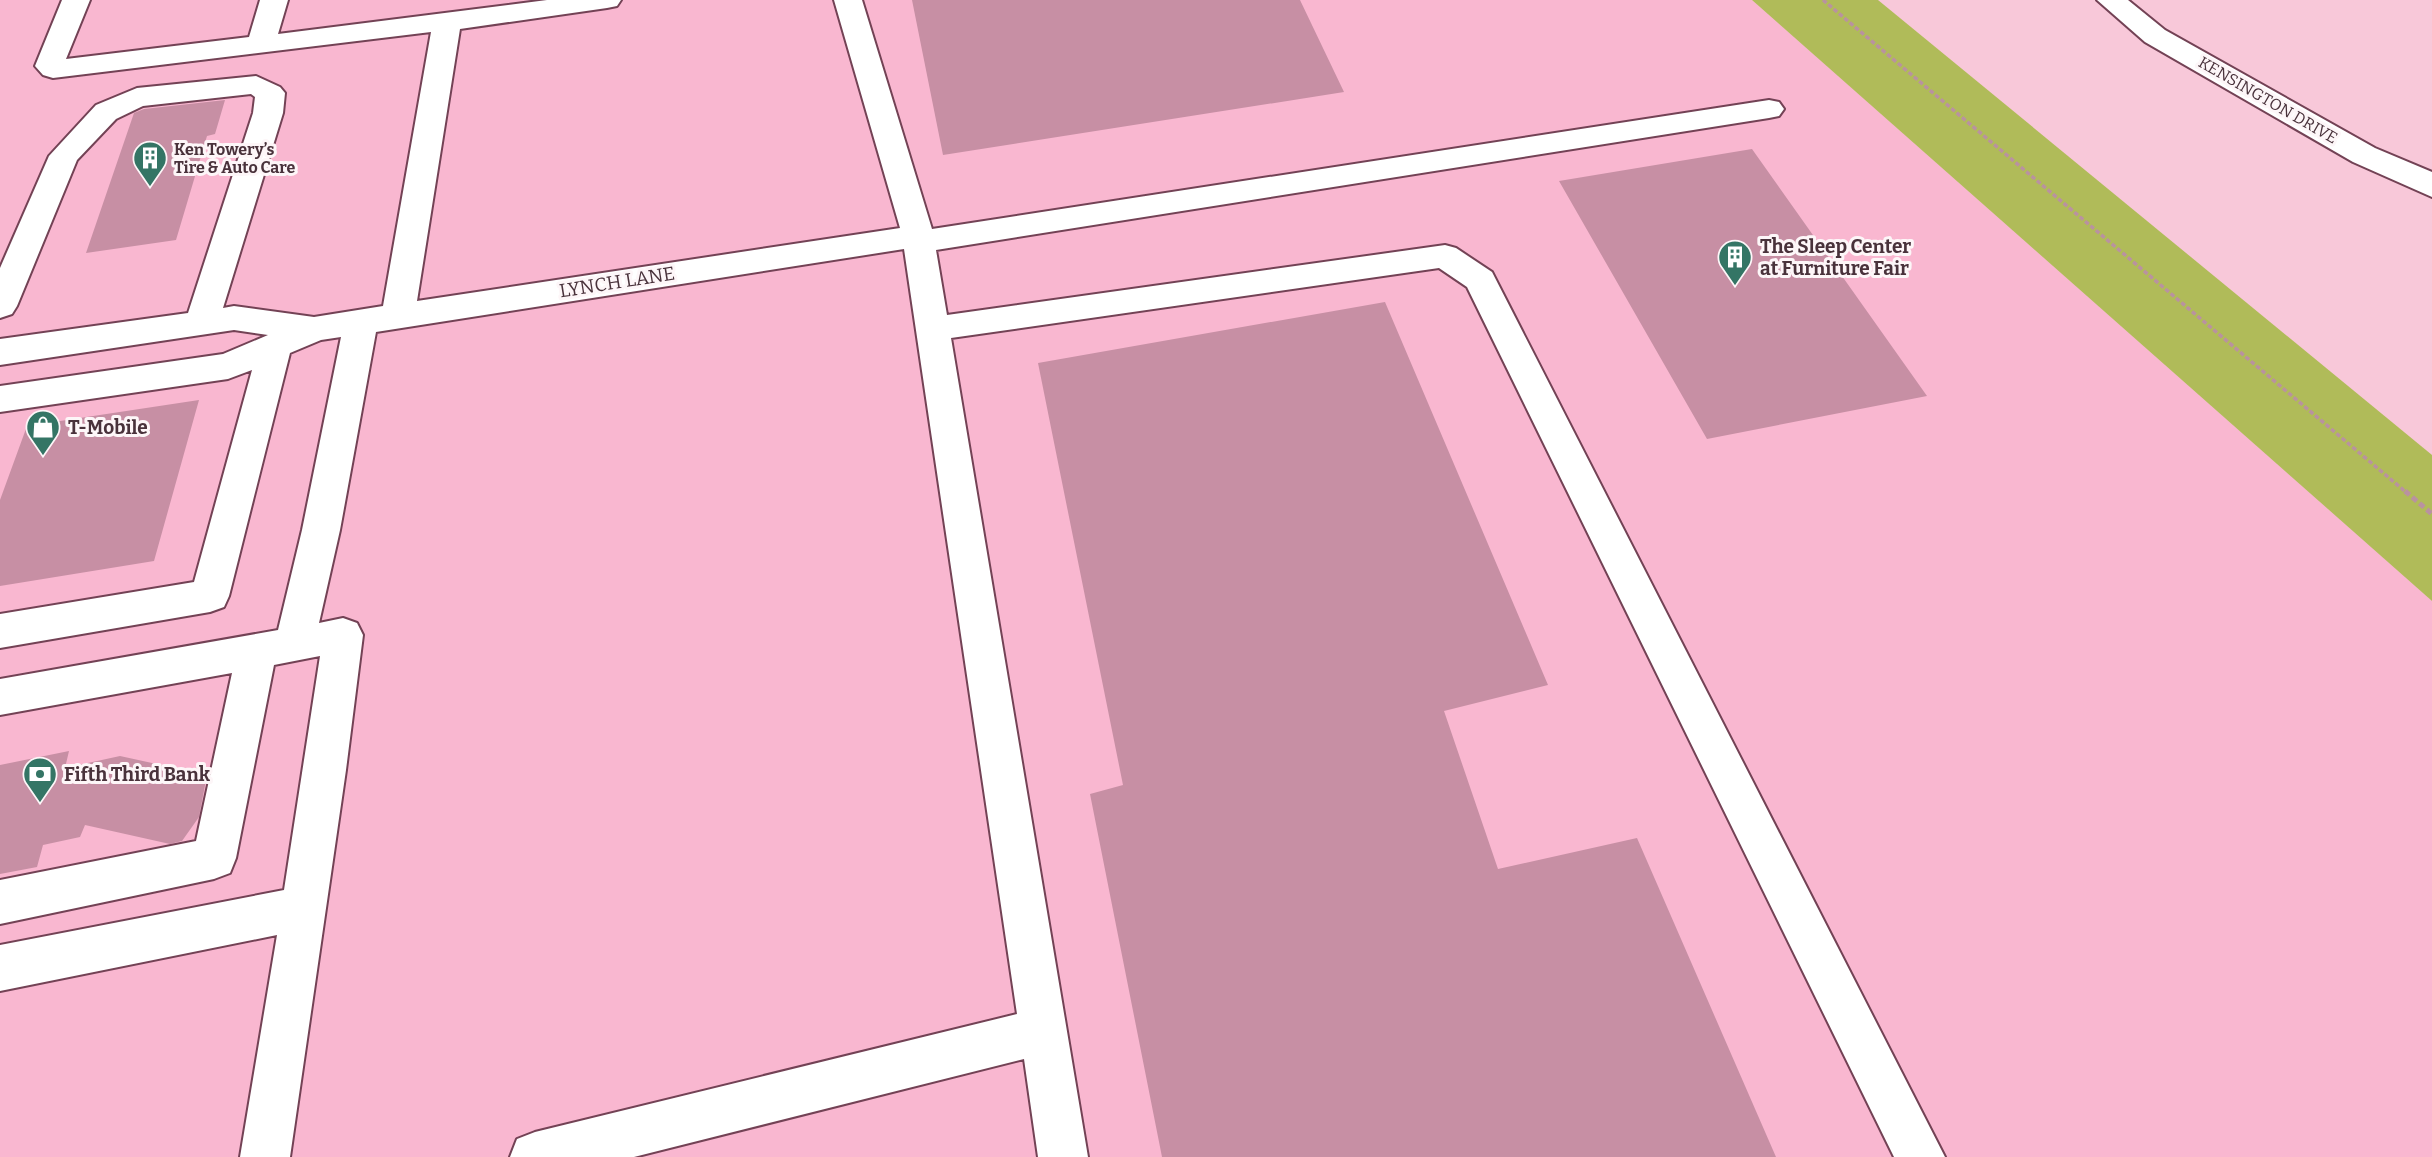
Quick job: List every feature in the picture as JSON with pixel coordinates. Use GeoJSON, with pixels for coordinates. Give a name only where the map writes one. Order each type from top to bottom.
{"type":"FeatureCollection","features":[{"type":"Feature","properties":{"kind":"street"},"geometry":{"type":"LineString","coordinates":[[76,0],[49,66],[53,69],[261,45],[362,21],[447,22],[480,9],[607,0]]}},
{"type":"Feature","properties":{"kind":"street"},"geometry":{"type":"LineString","coordinates":[[261,45],[274,0]]}},
{"type":"Feature","properties":{"kind":"street"},"geometry":{"type":"LineString","coordinates":[[848,0],[918,239],[1063,1157]]}},
{"type":"Feature","properties":{"kind":"street","name":"KENSINGTON DRIVE"},"geometry":{"type":"LineString","coordinates":[[2111,0],[2167,43],[2364,155],[2431,184]]}},
{"type":"Feature","properties":{"kind":"street"},"geometry":{"type":"LineString","coordinates":[[398,316],[447,22]]}},
{"type":"Feature","properties":{"kind":"street"},"geometry":{"type":"LineString","coordinates":[[0,306],[64,156],[106,112],[137,97],[256,85],[270,93],[268,113],[201,323]]}},
{"type":"Feature","properties":{"kind":"street","name":"LYNCH LANE"},"geometry":{"type":"LineString","coordinates":[[0,399],[228,366],[315,329],[1769,109]]}},
{"type":"Feature","properties":{"kind":"street"},"geometry":{"type":"LineString","coordinates":[[932,329],[1445,256],[1480,280],[1920,1157]]}},
{"type":"Feature","properties":{"kind":"street","name":"LYNCH LANE"},"geometry":{"type":"LineString","coordinates":[[0,352],[234,318],[315,329]]}},
{"type":"Feature","properties":{"kind":"street"},"geometry":{"type":"LineString","coordinates":[[0,902],[214,858],[275,647],[321,530],[361,322]]}},
{"type":"Feature","properties":{"kind":"street"},"geometry":{"type":"LineString","coordinates":[[66,389],[75,341]]}},
{"type":"Feature","properties":{"kind":"street"},"geometry":{"type":"LineString","coordinates":[[0,631],[210,596],[275,346]]}},
{"type":"Feature","properties":{"kind":"street"},"geometry":{"type":"LineString","coordinates":[[0,697],[343,635],[325,771],[265,1157]]}},
{"type":"Feature","properties":{"kind":"street"},"geometry":{"type":"LineString","coordinates":[[0,968],[302,908]]}},
{"type":"Feature","properties":{"kind":"street"},"geometry":{"type":"LineString","coordinates":[[535,1157],[1043,1031]]}},
{"type":"Feature","properties":{"kind":"path"},"geometry":{"type":"LineString","coordinates":[[1823,0],[2432,514]]}},
{"type":"Feature","properties":{"kind":"shaded area"},"geometry":{"type":"Polygon","coordinates":[[[0,0],[1752,0],[2432,601],[2432,1157],[0,1157],[0,0]]]}},
{"type":"Feature","properties":{"kind":"green space"},"geometry":{"type":"Polygon","coordinates":[[[1752,0],[1878,0],[2432,455],[2432,601],[1752,0]]]}},
{"type":"Feature","properties":{"kind":"building"},"geometry":{"type":"Polygon","coordinates":[[[912,0],[1300,0],[1344,92],[943,155],[912,0]]]}},
{"type":"Feature","properties":{"kind":"building","name":"Ken Towery’s Tire & Auto Care"},"geometry":{"type":"Polygon","coordinates":[[[225,100],[215,134],[207,136],[176,240],[86,253],[134,113],[144,109],[225,100]]]}},
{"type":"Feature","properties":{"kind":"building","name":"The Sleep Center at Furniture Fair"},"geometry":{"type":"Polygon","coordinates":[[[1752,149],[1927,396],[1707,439],[1559,181],[1752,149]]]}},
{"type":"Feature","properties":{"kind":"building"},"geometry":{"type":"Polygon","coordinates":[[[1385,302],[1548,685],[1444,711],[1498,869],[1637,838],[1776,1157],[1162,1157],[1090,794],[1123,785],[1038,363],[1385,302]]]}},
{"type":"Feature","properties":{"kind":"building"},"geometry":{"type":"Polygon","coordinates":[[[199,400],[154,561],[0,586],[0,500],[27,426],[199,400]]]}},
{"type":"Feature","properties":{"kind":"building"},"geometry":{"type":"Polygon","coordinates":[[[69,751],[65,768],[120,756],[207,775],[199,817],[182,841],[170,844],[85,825],[80,837],[43,845],[37,867],[0,874],[0,765],[69,751]]]}},
{"type":"Feature","properties":{"kind":"place","name":"Ken Towery’s Tire & Auto Care"},"geometry":{"type":"Point","coordinates":[150,188]}},
{"type":"Feature","properties":{"kind":"place","name":"The Sleep Center at Furniture Fair"},"geometry":{"type":"Point","coordinates":[1735,287]}},
{"type":"Feature","properties":{"kind":"place","name":"T-Mobile"},"geometry":{"type":"Point","coordinates":[43,457]}},
{"type":"Feature","properties":{"kind":"place","name":"Fifth Third Bank"},"geometry":{"type":"Point","coordinates":[40,804]}}]}
